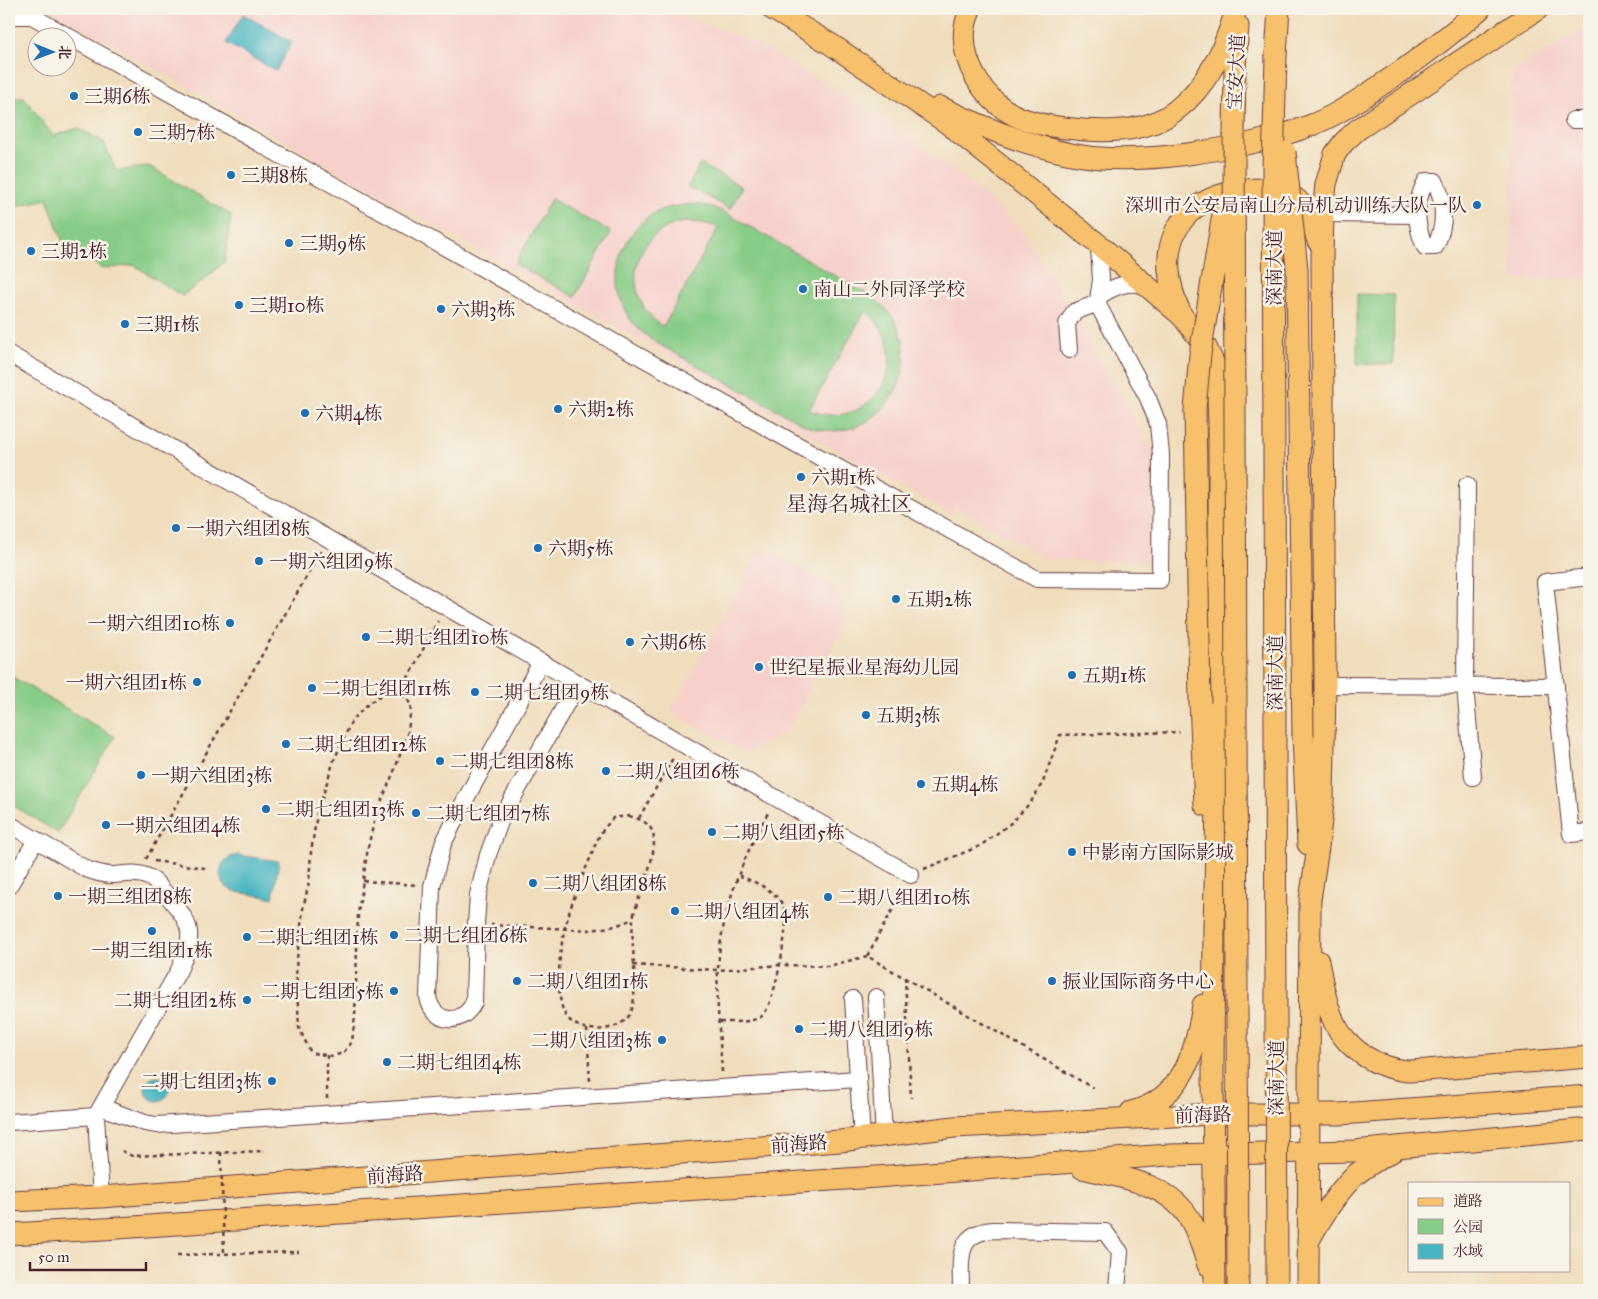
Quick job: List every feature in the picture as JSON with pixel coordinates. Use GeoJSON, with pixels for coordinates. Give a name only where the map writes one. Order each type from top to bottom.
{"type":"FeatureCollection","features":[{"type":"Feature","properties":{"kind":"main road"},"geometry":{"type":"LineString","coordinates":[[772,9],[895,86],[946,123],[1099,245],[1182,316],[1206,347],[1213,362],[1219,400],[1219,714],[1214,927],[1213,1290]]}},
{"type":"Feature","properties":{"kind":"main road"},"geometry":{"type":"LineString","coordinates":[[970,9],[965,28],[966,48],[971,68],[982,88],[995,102],[1014,115],[1051,126],[1101,131],[1122,131],[1141,128],[1160,121],[1174,112],[1192,95],[1206,76],[1232,28],[1238,9]]}},
{"type":"Feature","properties":{"kind":"main road","name":"宝安大道"},"geometry":{"type":"LineString","coordinates":[[1234,134],[1238,9]]}},
{"type":"Feature","properties":{"kind":"main road","name":"宝安大道"},"geometry":{"type":"LineString","coordinates":[[1276,55],[1280,9]]}},
{"type":"Feature","properties":{"kind":"main road"},"geometry":{"type":"LineString","coordinates":[[895,86],[982,127],[1025,143],[1072,154],[1112,159],[1170,156],[1219,150],[1266,140],[1309,126],[1336,114],[1429,52],[1480,9]]}},
{"type":"Feature","properties":{"kind":"main road"},"geometry":{"type":"LineString","coordinates":[[1322,258],[1326,184],[1335,154],[1344,142],[1372,118],[1538,9]]}},
{"type":"Feature","properties":{"kind":"main road"},"geometry":{"type":"LineString","coordinates":[[1276,55],[1297,269],[1303,736],[1310,906],[1328,1005],[1335,1024],[1344,1038],[1356,1050],[1386,1067],[1407,1071],[1589,1057]]}},
{"type":"Feature","properties":{"kind":"main road","name":"深南大道"},"geometry":{"type":"LineString","coordinates":[[1276,55],[1273,189],[1277,1290]]}},
{"type":"Feature","properties":{"kind":"main road"},"geometry":{"type":"LineString","coordinates":[[1101,1119],[1143,1109],[1162,1099],[1176,1084],[1188,1066],[1195,1049],[1201,1019],[1214,927],[1202,770],[1195,410],[1200,354],[1219,245],[1234,134]]}},
{"type":"Feature","properties":{"kind":"main road","name":"深南大道"},"geometry":{"type":"LineString","coordinates":[[1234,134],[1238,1290]]}},
{"type":"Feature","properties":{"kind":"main road"},"geometry":{"type":"LineString","coordinates":[[1182,316],[1171,288],[1169,274],[1169,256],[1172,240],[1178,226],[1188,214],[1199,204],[1211,198],[1236,191],[1277,190],[1295,198],[1308,214],[1322,258]]}},
{"type":"Feature","properties":{"kind":"main road","name":"深南大道"},"geometry":{"type":"LineString","coordinates":[[1308,1290],[1310,906],[1323,803],[1325,685],[1322,258]]}},
{"type":"Feature","properties":{"kind":"main road","name":"前海路"},"geometry":{"type":"LineString","coordinates":[[9,1201],[101,1197],[862,1139],[954,1127],[1214,1114],[1340,1114],[1589,1096]]}},
{"type":"Feature","properties":{"kind":"main road","name":"前海路"},"geometry":{"type":"LineString","coordinates":[[9,1234],[876,1177],[1168,1155],[1354,1151],[1589,1129]]}},
{"type":"Feature","properties":{"kind":"main road"},"geometry":{"type":"LineString","coordinates":[[1308,1242],[1319,1223],[1353,1177],[1369,1165],[1401,1147]]}},
{"type":"Feature","properties":{"kind":"main road"},"geometry":{"type":"LineString","coordinates":[[1058,1163],[1144,1184],[1170,1197],[1190,1219],[1199,1236],[1213,1290]]}},
{"type":"Feature","properties":{"kind":"street"},"geometry":{"type":"LineString","coordinates":[[9,16],[32,16],[1037,579],[1160,580],[1160,456],[1158,424],[1148,398],[1101,312],[1099,300],[1101,264],[1099,245]]}},
{"type":"Feature","properties":{"kind":"street"},"geometry":{"type":"LineString","coordinates":[[1295,198],[1323,214],[1417,214]]}},
{"type":"Feature","properties":{"kind":"street"},"geometry":{"type":"LineString","coordinates":[[1069,350],[1067,324],[1074,312],[1099,300],[1117,286],[1131,283],[1146,285]]}},
{"type":"Feature","properties":{"kind":"street"},"geometry":{"type":"LineString","coordinates":[[9,354],[912,875]]}},
{"type":"Feature","properties":{"kind":"street"},"geometry":{"type":"LineString","coordinates":[[1467,485],[1464,686],[1473,778]]}},
{"type":"Feature","properties":{"kind":"street"},"geometry":{"type":"LineString","coordinates":[[1589,577],[1545,582],[1571,834],[1589,832]]}},
{"type":"Feature","properties":{"kind":"street"},"geometry":{"type":"LineString","coordinates":[[541,662],[443,844],[432,886],[428,997],[432,1009],[439,1016],[457,1019],[464,1016],[474,1002],[478,895],[486,863],[501,820],[578,684]]}},
{"type":"Feature","properties":{"kind":"street"},"geometry":{"type":"LineString","coordinates":[[1325,685],[1556,686]]}},
{"type":"Feature","properties":{"kind":"street"},"geometry":{"type":"LineString","coordinates":[[9,824],[97,874],[138,874],[154,880],[184,916],[188,924],[189,943],[179,970],[99,1111],[101,1197]]}},
{"type":"Feature","properties":{"kind":"street"},"geometry":{"type":"LineString","coordinates":[[9,886],[36,840]]}},
{"type":"Feature","properties":{"kind":"street"},"geometry":{"type":"LineString","coordinates":[[876,997],[884,1136]]}},
{"type":"Feature","properties":{"kind":"street"},"geometry":{"type":"LineString","coordinates":[[853,999],[862,1139]]}},
{"type":"Feature","properties":{"kind":"street"},"geometry":{"type":"LineString","coordinates":[[9,1122],[99,1111],[156,1125],[858,1080]]}},
{"type":"Feature","properties":{"kind":"street"},"geometry":{"type":"LineString","coordinates":[[961,1290],[962,1251],[965,1243],[976,1233],[993,1230],[1105,1232],[1120,1252],[1117,1290]]}},
{"type":"Feature","properties":{"kind":"path"},"geometry":{"type":"LineString","coordinates":[[205,868],[146,860],[328,539]]}},
{"type":"Feature","properties":{"kind":"path"},"geometry":{"type":"LineString","coordinates":[[400,694],[446,606]]}},
{"type":"Feature","properties":{"kind":"path"},"geometry":{"type":"LineString","coordinates":[[400,694],[407,698],[411,706],[408,732],[376,814],[368,847],[363,881],[358,914],[355,1016],[352,1042],[343,1054],[333,1056],[311,1053],[299,1028],[296,967],[317,814],[334,760],[352,720],[369,703],[380,696],[400,694]]}},
{"type":"Feature","properties":{"kind":"path"},"geometry":{"type":"LineString","coordinates":[[868,956],[912,875],[980,846],[1011,823],[1031,802],[1043,782],[1060,734],[1180,732]]}},
{"type":"Feature","properties":{"kind":"path"},"geometry":{"type":"LineString","coordinates":[[638,818],[682,743]]}},
{"type":"Feature","properties":{"kind":"path"},"geometry":{"type":"LineString","coordinates":[[722,1088],[718,970],[724,921],[738,875],[753,840],[776,798]]}},
{"type":"Feature","properties":{"kind":"path"},"geometry":{"type":"LineString","coordinates":[[629,816],[638,818],[651,829],[654,844],[647,877],[633,918],[633,965],[636,984],[634,1004],[629,1017],[617,1025],[598,1030],[587,1029],[576,1026],[565,1015],[560,995],[559,962],[564,929],[581,879],[601,833],[613,818],[629,816]]}},
{"type":"Feature","properties":{"kind":"path"},"geometry":{"type":"LineString","coordinates":[[720,1022],[746,1021],[761,1017],[769,1005],[783,949],[786,918],[782,902],[767,888],[738,875]]}},
{"type":"Feature","properties":{"kind":"path"},"geometry":{"type":"LineString","coordinates":[[363,881],[432,886]]}},
{"type":"Feature","properties":{"kind":"path"},"geometry":{"type":"LineString","coordinates":[[476,924],[592,930],[616,926],[633,918]]}},
{"type":"Feature","properties":{"kind":"path"},"geometry":{"type":"LineString","coordinates":[[633,965],[718,970],[780,965],[829,966],[868,956],[1093,1088]]}},
{"type":"Feature","properties":{"kind":"path"},"geometry":{"type":"LineString","coordinates":[[905,978],[911,1098]]}},
{"type":"Feature","properties":{"kind":"path"},"geometry":{"type":"LineString","coordinates":[[587,1029],[590,1097]]}},
{"type":"Feature","properties":{"kind":"path"},"geometry":{"type":"LineString","coordinates":[[327,1055],[328,1114]]}},
{"type":"Feature","properties":{"kind":"path"},"geometry":{"type":"LineString","coordinates":[[122,1151],[132,1156],[264,1151]]}},
{"type":"Feature","properties":{"kind":"path"},"geometry":{"type":"LineString","coordinates":[[222,1152],[224,1254]]}},
{"type":"Feature","properties":{"kind":"path"},"geometry":{"type":"LineString","coordinates":[[176,1255],[299,1252]]}},
{"type":"Feature","properties":{"kind":"shaded area","name":"南山二外同泽学校"},"geometry":{"type":"Polygon","coordinates":[[[49,9],[641,9],[690,19],[756,43],[836,90],[903,134],[968,181],[1017,225],[1049,273],[1152,450],[1151,561],[1049,560],[956,507],[951,514],[49,9]]]}},
{"type":"Feature","properties":{"kind":"shaded area"},"geometry":{"type":"Polygon","coordinates":[[[1589,27],[1589,279],[1511,279],[1511,72],[1589,27]]]}},
{"type":"Feature","properties":{"kind":"shaded area","name":"世纪星振业星海幼儿园"},"geometry":{"type":"Polygon","coordinates":[[[762,546],[838,588],[845,622],[787,732],[745,753],[671,712],[762,546]]]}},
{"type":"Feature","properties":{"kind":"green space"},"geometry":{"type":"Polygon","coordinates":[[[9,97],[24,97],[53,136],[78,128],[104,142],[116,171],[149,166],[231,215],[225,261],[208,277],[182,296],[134,265],[102,269],[62,240],[47,199],[9,208],[9,97]]]}},
{"type":"Feature","properties":{"kind":"green space"},"geometry":{"type":"Polygon","coordinates":[[[700,164],[742,187],[730,209],[688,187],[700,164]]]}},
{"type":"Feature","properties":{"kind":"green space"},"geometry":{"type":"Polygon","coordinates":[[[551,199],[611,232],[575,297],[515,264],[551,199]]]}},
{"type":"Feature","properties":{"kind":"green space"},"geometry":{"type":"Polygon","coordinates":[[[695,204],[713,207],[726,213],[869,295],[889,312],[902,336],[904,353],[903,371],[897,388],[888,403],[875,415],[860,425],[843,430],[834,431],[808,427],[653,341],[633,323],[621,302],[618,287],[618,271],[621,256],[627,242],[647,218],[661,210],[695,204]],[[686,222],[664,229],[651,239],[642,250],[637,264],[638,292],[643,305],[651,317],[663,327],[718,228],[703,223],[686,222]],[[865,311],[809,410],[832,415],[853,411],[870,401],[882,386],[889,368],[889,348],[881,328],[865,311]]]}},
{"type":"Feature","properties":{"kind":"green space"},"geometry":{"type":"Polygon","coordinates":[[[1357,294],[1394,295],[1393,364],[1357,364],[1357,294]]]}},
{"type":"Feature","properties":{"kind":"green space"},"geometry":{"type":"Polygon","coordinates":[[[9,675],[115,737],[58,833],[9,803],[9,675]]]}},
{"type":"Feature","properties":{"kind":"water"},"geometry":{"type":"Polygon","coordinates":[[[243,14],[292,42],[276,71],[226,43],[243,14]]]}},
{"type":"Feature","properties":{"kind":"water"},"geometry":{"type":"Polygon","coordinates":[[[238,855],[279,861],[273,898],[237,892],[224,885],[220,873],[222,867],[230,857],[238,855]]]}},
{"type":"Feature","properties":{"kind":"water"},"geometry":{"type":"Polygon","coordinates":[[[157,1077],[165,1081],[169,1089],[165,1097],[157,1101],[149,1097],[145,1089],[149,1081],[157,1077]]]}},
{"type":"Feature","properties":{"kind":"place","name":"三期6栋"},"geometry":{"type":"Point","coordinates":[74,96]}},
{"type":"Feature","properties":{"kind":"place","name":"三期7栋"},"geometry":{"type":"Point","coordinates":[138,132]}},
{"type":"Feature","properties":{"kind":"place","name":"三期8栋"},"geometry":{"type":"Point","coordinates":[231,175]}},
{"type":"Feature","properties":{"kind":"place","name":"深圳市公安局南山分局机动训练大队一队"},"geometry":{"type":"Point","coordinates":[1477,205]}},
{"type":"Feature","properties":{"kind":"place","name":"三期9栋"},"geometry":{"type":"Point","coordinates":[289,243]}},
{"type":"Feature","properties":{"kind":"place","name":"三期2栋"},"geometry":{"type":"Point","coordinates":[31,251]}},
{"type":"Feature","properties":{"kind":"place","name":"南山二外同泽学校"},"geometry":{"type":"Point","coordinates":[803,289]}},
{"type":"Feature","properties":{"kind":"place","name":"三期10栋"},"geometry":{"type":"Point","coordinates":[239,305]}},
{"type":"Feature","properties":{"kind":"place","name":"六期3栋"},"geometry":{"type":"Point","coordinates":[441,309]}},
{"type":"Feature","properties":{"kind":"place","name":"三期1栋"},"geometry":{"type":"Point","coordinates":[125,324]}},
{"type":"Feature","properties":{"kind":"place","name":"六期2栋"},"geometry":{"type":"Point","coordinates":[558,409]}},
{"type":"Feature","properties":{"kind":"place","name":"六期4栋"},"geometry":{"type":"Point","coordinates":[305,413]}},
{"type":"Feature","properties":{"kind":"place","name":"六期1栋"},"geometry":{"type":"Point","coordinates":[801,477]}},
{"type":"Feature","properties":{"kind":"place","name":"一期六组团8栋"},"geometry":{"type":"Point","coordinates":[176,528]}},
{"type":"Feature","properties":{"kind":"place","name":"六期5栋"},"geometry":{"type":"Point","coordinates":[538,548]}},
{"type":"Feature","properties":{"kind":"place","name":"一期六组团9栋"},"geometry":{"type":"Point","coordinates":[259,561]}},
{"type":"Feature","properties":{"kind":"place","name":"五期2栋"},"geometry":{"type":"Point","coordinates":[896,599]}},
{"type":"Feature","properties":{"kind":"place","name":"一期六组团10栋"},"geometry":{"type":"Point","coordinates":[230,623]}},
{"type":"Feature","properties":{"kind":"place","name":"二期七组团10栋"},"geometry":{"type":"Point","coordinates":[366,637]}},
{"type":"Feature","properties":{"kind":"place","name":"六期6栋"},"geometry":{"type":"Point","coordinates":[630,642]}},
{"type":"Feature","properties":{"kind":"place","name":"世纪星振业星海幼儿园"},"geometry":{"type":"Point","coordinates":[759,667]}},
{"type":"Feature","properties":{"kind":"place","name":"五期1栋"},"geometry":{"type":"Point","coordinates":[1072,675]}},
{"type":"Feature","properties":{"kind":"place","name":"一期六组团1栋"},"geometry":{"type":"Point","coordinates":[197,682]}},
{"type":"Feature","properties":{"kind":"place","name":"二期七组团11栋"},"geometry":{"type":"Point","coordinates":[312,688]}},
{"type":"Feature","properties":{"kind":"place","name":"二期七组团9栋"},"geometry":{"type":"Point","coordinates":[475,692]}},
{"type":"Feature","properties":{"kind":"place","name":"五期3栋"},"geometry":{"type":"Point","coordinates":[866,715]}},
{"type":"Feature","properties":{"kind":"place","name":"二期七组团12栋"},"geometry":{"type":"Point","coordinates":[286,744]}},
{"type":"Feature","properties":{"kind":"place","name":"二期七组团8栋"},"geometry":{"type":"Point","coordinates":[440,761]}},
{"type":"Feature","properties":{"kind":"place","name":"二期八组团6栋"},"geometry":{"type":"Point","coordinates":[606,771]}},
{"type":"Feature","properties":{"kind":"place","name":"一期六组团3栋"},"geometry":{"type":"Point","coordinates":[141,775]}},
{"type":"Feature","properties":{"kind":"place","name":"五期4栋"},"geometry":{"type":"Point","coordinates":[921,784]}},
{"type":"Feature","properties":{"kind":"place","name":"二期七组团13栋"},"geometry":{"type":"Point","coordinates":[266,809]}},
{"type":"Feature","properties":{"kind":"place","name":"二期七组团7栋"},"geometry":{"type":"Point","coordinates":[416,813]}},
{"type":"Feature","properties":{"kind":"place","name":"一期六组团4栋"},"geometry":{"type":"Point","coordinates":[106,825]}},
{"type":"Feature","properties":{"kind":"place","name":"二期八组团5栋"},"geometry":{"type":"Point","coordinates":[712,832]}},
{"type":"Feature","properties":{"kind":"place","name":"中影南方国际影城"},"geometry":{"type":"Point","coordinates":[1072,852]}},
{"type":"Feature","properties":{"kind":"place","name":"二期八组团8栋"},"geometry":{"type":"Point","coordinates":[533,883]}},
{"type":"Feature","properties":{"kind":"place","name":"一期三组团8栋"},"geometry":{"type":"Point","coordinates":[58,896]}},
{"type":"Feature","properties":{"kind":"place","name":"二期八组团10栋"},"geometry":{"type":"Point","coordinates":[828,897]}},
{"type":"Feature","properties":{"kind":"place","name":"二期八组团4栋"},"geometry":{"type":"Point","coordinates":[675,911]}},
{"type":"Feature","properties":{"kind":"place","name":"一期三组团1栋"},"geometry":{"type":"Point","coordinates":[152,931]}},
{"type":"Feature","properties":{"kind":"place","name":"二期七组团6栋"},"geometry":{"type":"Point","coordinates":[394,935]}},
{"type":"Feature","properties":{"kind":"place","name":"二期七组团1栋"},"geometry":{"type":"Point","coordinates":[247,937]}},
{"type":"Feature","properties":{"kind":"place","name":"二期八组团1栋"},"geometry":{"type":"Point","coordinates":[517,981]}},
{"type":"Feature","properties":{"kind":"place","name":"振业国际商务中心"},"geometry":{"type":"Point","coordinates":[1052,981]}},
{"type":"Feature","properties":{"kind":"place","name":"二期七组团5栋"},"geometry":{"type":"Point","coordinates":[394,991]}},
{"type":"Feature","properties":{"kind":"place","name":"二期七组团2栋"},"geometry":{"type":"Point","coordinates":[247,1000]}},
{"type":"Feature","properties":{"kind":"place","name":"二期八组团9栋"},"geometry":{"type":"Point","coordinates":[799,1029]}},
{"type":"Feature","properties":{"kind":"place","name":"二期八组团3栋"},"geometry":{"type":"Point","coordinates":[662,1040]}},
{"type":"Feature","properties":{"kind":"place","name":"二期七组团4栋"},"geometry":{"type":"Point","coordinates":[387,1062]}},
{"type":"Feature","properties":{"kind":"place","name":"二期七组团3栋"},"geometry":{"type":"Point","coordinates":[272,1081]}},
{"type":"Feature","properties":{"kind":"district","name":"星海名城社区"},"geometry":{"type":"Point","coordinates":[849,504]}}]}
